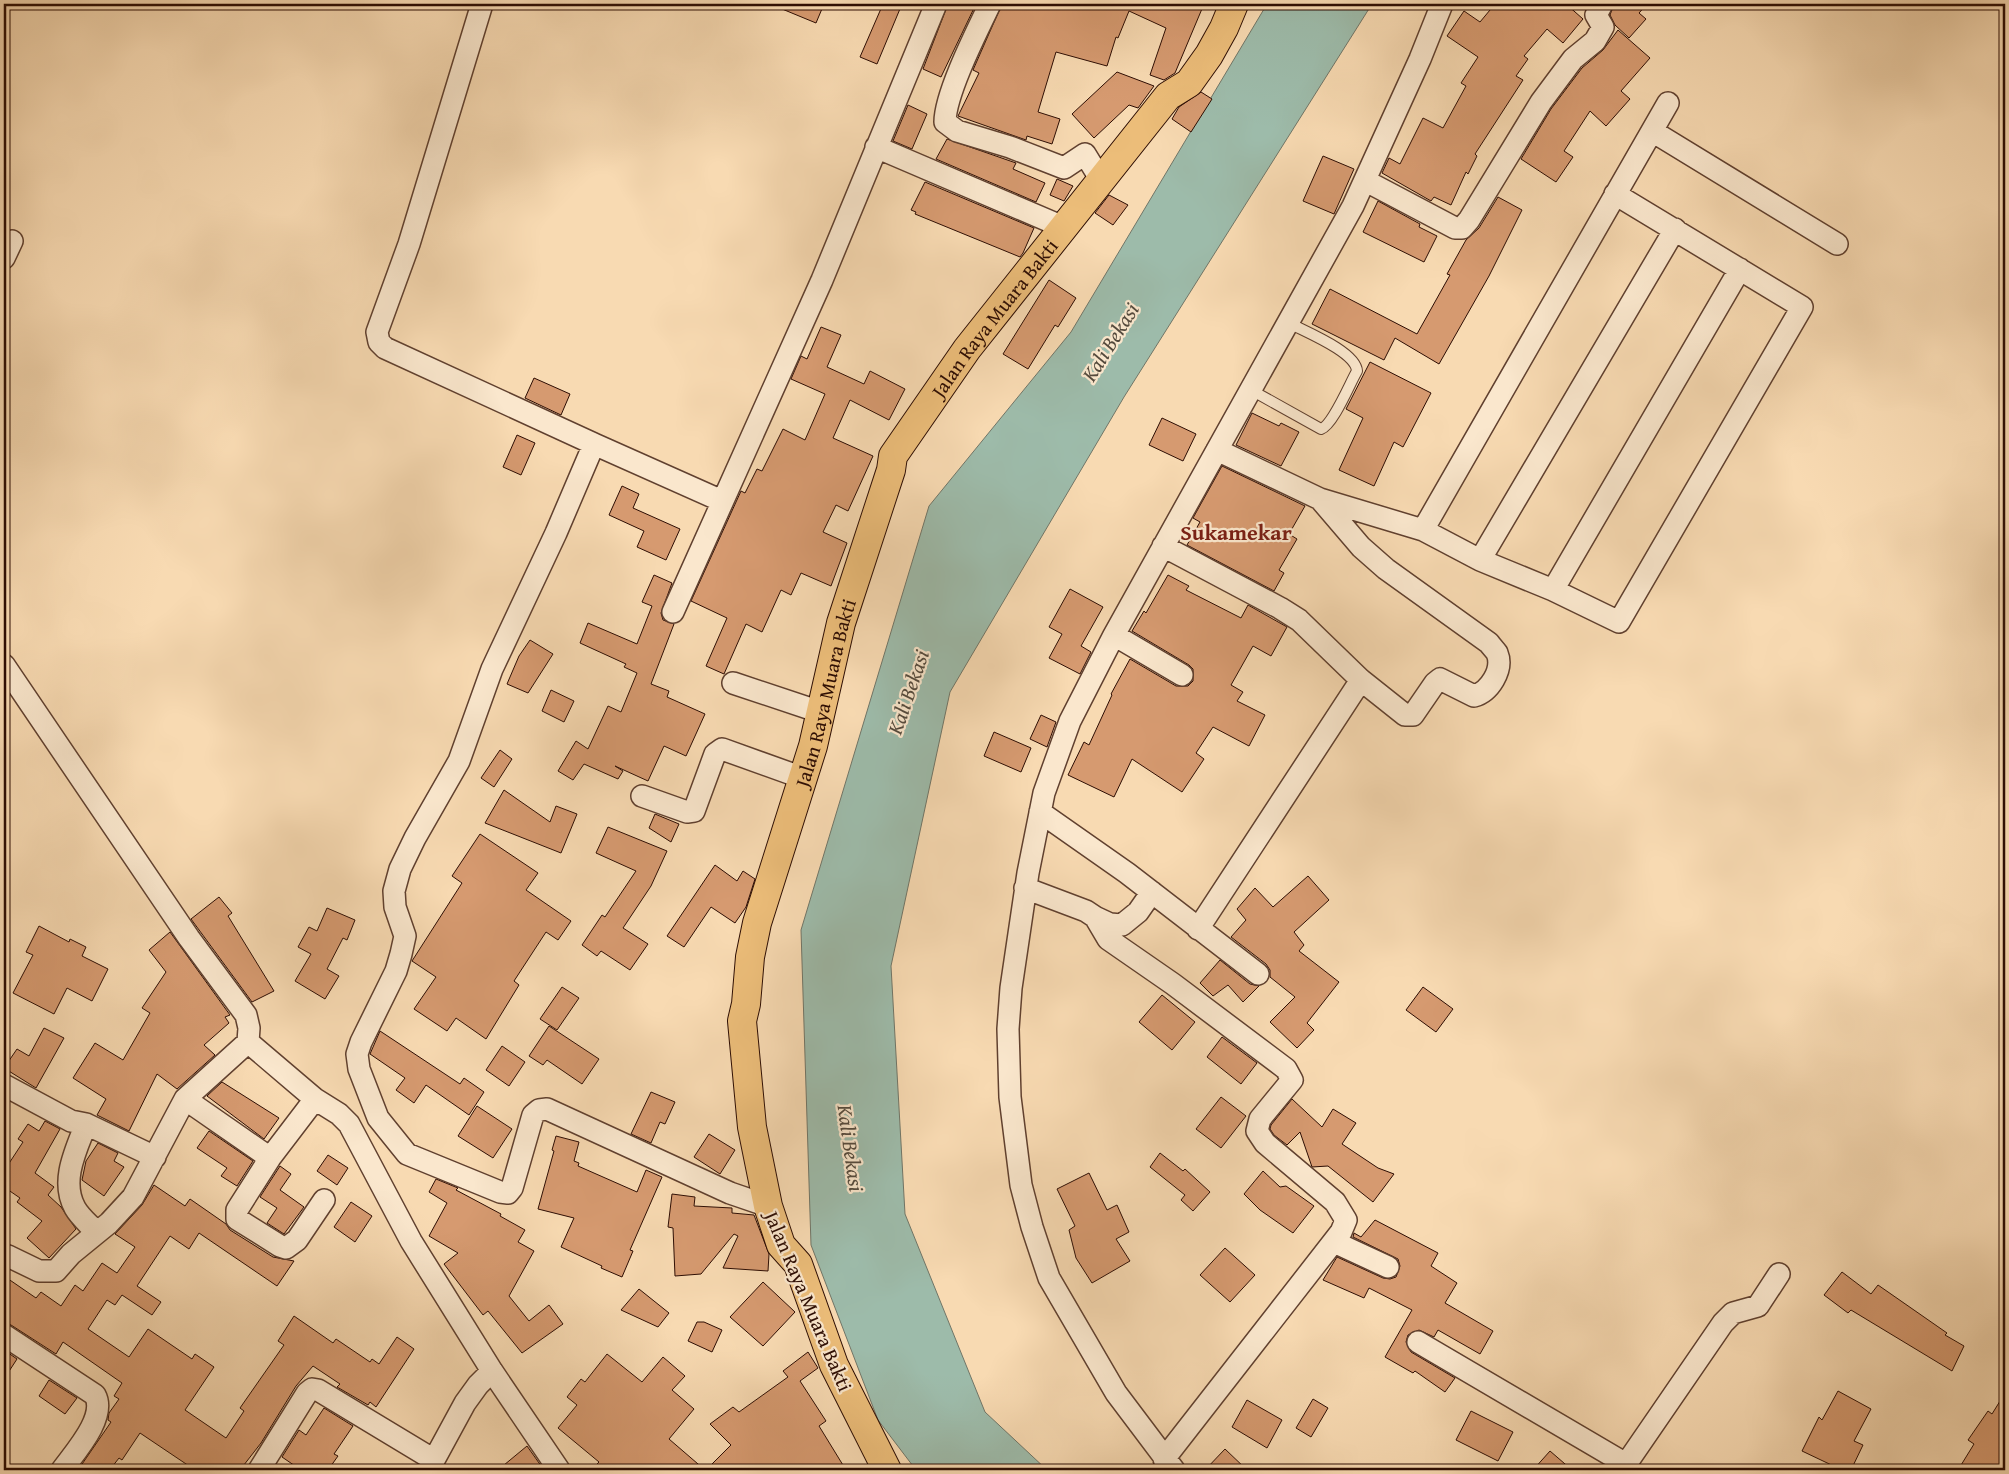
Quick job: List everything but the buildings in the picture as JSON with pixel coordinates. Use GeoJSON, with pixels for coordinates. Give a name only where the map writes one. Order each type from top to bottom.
{"type":"FeatureCollection","features":[{"type":"Feature","properties":{"kind":"main road","name":"Jalan Raya Muara Bakti"},"geometry":{"type":"LineString","coordinates":[[887,1470],[834,1365],[798,1264],[781,1246],[768,1206],[752,1127],[742,1021],[746,1004],[750,957],[757,923],[803,778],[841,623],[891,470],[892,456],[967,349],[1064,226],[1168,96],[1189,83],[1217,43],[1234,4]]}},
{"type":"Feature","properties":{"kind":"street"},"geometry":{"type":"LineString","coordinates":[[482,4],[409,244],[377,332],[377,338],[385,348],[722,501]]}},
{"type":"Feature","properties":{"kind":"street"},"geometry":{"type":"LineString","coordinates":[[673,612],[822,280],[936,4]]}},
{"type":"Feature","properties":{"kind":"street"},"geometry":{"type":"LineString","coordinates":[[990,4],[962,67],[947,109],[945,122],[957,132],[1010,148],[1064,168],[1085,154],[1101,180]]}},
{"type":"Feature","properties":{"kind":"street"},"geometry":{"type":"LineString","coordinates":[[1095,916],[1108,940],[1173,984],[1290,1073],[1292,1077],[1290,1084],[1260,1119],[1257,1131],[1265,1143],[1335,1202],[1343,1212],[1345,1225],[1169,1465],[1116,1393],[1049,1278],[1032,1227],[1021,1185],[1010,1097],[1008,1029],[1011,988],[1025,888],[1040,812],[1055,759],[1070,721],[1114,635],[1252,390],[1366,181],[1442,4]]}},
{"type":"Feature","properties":{"kind":"street"},"geometry":{"type":"LineString","coordinates":[[1366,181],[1455,228],[1462,228],[1469,220],[1540,102],[1572,59],[1595,41],[1603,27],[1596,15],[1602,4]]}},
{"type":"Feature","properties":{"kind":"street"},"geometry":{"type":"LineString","coordinates":[[1423,530],[1668,103]]}},
{"type":"Feature","properties":{"kind":"street"},"geometry":{"type":"LineString","coordinates":[[1652,131],[1837,244]]}},
{"type":"Feature","properties":{"kind":"street"},"geometry":{"type":"LineString","coordinates":[[876,148],[1064,226]]}},
{"type":"Feature","properties":{"kind":"street"},"geometry":{"type":"LineString","coordinates":[[1217,450],[1320,498],[1423,530],[1480,560],[1553,590],[1619,622],[1802,307],[1615,194]]}},
{"type":"Feature","properties":{"kind":"street"},"geometry":{"type":"LineString","coordinates":[[1480,560],[1675,230]]}},
{"type":"Feature","properties":{"kind":"street"},"geometry":{"type":"LineString","coordinates":[[1553,590],[1740,269]]}},
{"type":"Feature","properties":{"kind":"street"},"geometry":{"type":"LineString","coordinates":[[559,1470],[492,1371],[411,1241],[363,1121],[357,1054],[360,1042],[396,971],[401,954],[405,936],[395,907],[394,891],[400,869],[415,838],[459,761],[492,669],[556,533],[594,444]]}},
{"type":"Feature","properties":{"kind":"street"},"geometry":{"type":"LineString","coordinates":[[1163,546],[1299,620],[1361,680],[1408,716],[1413,715],[1435,683],[1440,679],[1474,696],[1484,693],[1492,682],[1498,668],[1497,653],[1489,643],[1386,569],[1361,547],[1320,498]]}},
{"type":"Feature","properties":{"kind":"street"},"geometry":{"type":"LineString","coordinates":[[1114,635],[1182,675]]}},
{"type":"Feature","properties":{"kind":"street"},"geometry":{"type":"LineString","coordinates":[[4,665],[190,938],[246,1015],[249,1028],[248,1042],[186,1099],[133,1197],[109,1223],[96,1232],[56,1271],[39,1271],[8,1256],[4,1258]]}},
{"type":"Feature","properties":{"kind":"street"},"geometry":{"type":"LineString","coordinates":[[1198,929],[1361,680]]}},
{"type":"Feature","properties":{"kind":"street"},"geometry":{"type":"LineString","coordinates":[[733,683],[820,712]]}},
{"type":"Feature","properties":{"kind":"street"},"geometry":{"type":"LineString","coordinates":[[642,796],[687,812],[694,811],[715,754],[722,749],[803,778]]}},
{"type":"Feature","properties":{"kind":"street"},"geometry":{"type":"LineString","coordinates":[[1040,812],[1152,892],[1258,974]]}},
{"type":"Feature","properties":{"kind":"street"},"geometry":{"type":"LineString","coordinates":[[1025,888],[1086,910],[1110,924],[1122,925],[1138,912],[1152,892]]}},
{"type":"Feature","properties":{"kind":"street"},"geometry":{"type":"LineString","coordinates":[[248,1042],[315,1099],[339,1114],[363,1121],[407,1154],[500,1192],[508,1193],[517,1175],[533,1115],[539,1110],[547,1110],[730,1193],[768,1206]]}},
{"type":"Feature","properties":{"kind":"street"},"geometry":{"type":"LineString","coordinates":[[4,1085],[71,1121],[86,1124],[155,1156]]}},
{"type":"Feature","properties":{"kind":"street"},"geometry":{"type":"LineString","coordinates":[[186,1099],[270,1158]]}},
{"type":"Feature","properties":{"kind":"street"},"geometry":{"type":"LineString","coordinates":[[315,1099],[270,1158],[237,1210],[237,1219],[286,1248],[297,1240],[324,1200]]}},
{"type":"Feature","properties":{"kind":"street"},"geometry":{"type":"LineString","coordinates":[[86,1124],[70,1171],[68,1189],[75,1209],[96,1232]]}},
{"type":"Feature","properties":{"kind":"street"},"geometry":{"type":"LineString","coordinates":[[1334,1242],[1388,1267]]}},
{"type":"Feature","properties":{"kind":"street"},"geometry":{"type":"LineString","coordinates":[[1418,1342],[1624,1467],[1723,1323],[1733,1313],[1758,1306],[1779,1274]]}},
{"type":"Feature","properties":{"kind":"street"},"geometry":{"type":"LineString","coordinates":[[4,1335],[95,1395],[99,1403],[97,1416],[62,1470]]}},
{"type":"Feature","properties":{"kind":"street"},"geometry":{"type":"LineString","coordinates":[[259,1470],[307,1392],[312,1389],[318,1390],[434,1460],[465,1403],[478,1384],[492,1371]]}},
{"type":"Feature","properties":{"kind":"lane"},"geometry":{"type":"LineString","coordinates":[[1252,390],[1320,429],[1327,426],[1330,422],[1357,371],[1357,365],[1348,354],[1289,323]]}},
{"type":"Feature","properties":{"kind":"water","name":"Kali Bekasi"},"geometry":{"type":"Polygon","coordinates":[[[1267,4],[1372,4],[1124,397],[950,692],[891,966],[905,1214],[985,1412],[1047,1470],[916,1470],[878,1420],[811,1245],[801,930],[929,506],[1071,332],[1267,4]]]}},
{"type":"Feature","properties":{"kind":"district","name":"Sukamekar"},"geometry":{"type":"Point","coordinates":[1236,532]}}]}
